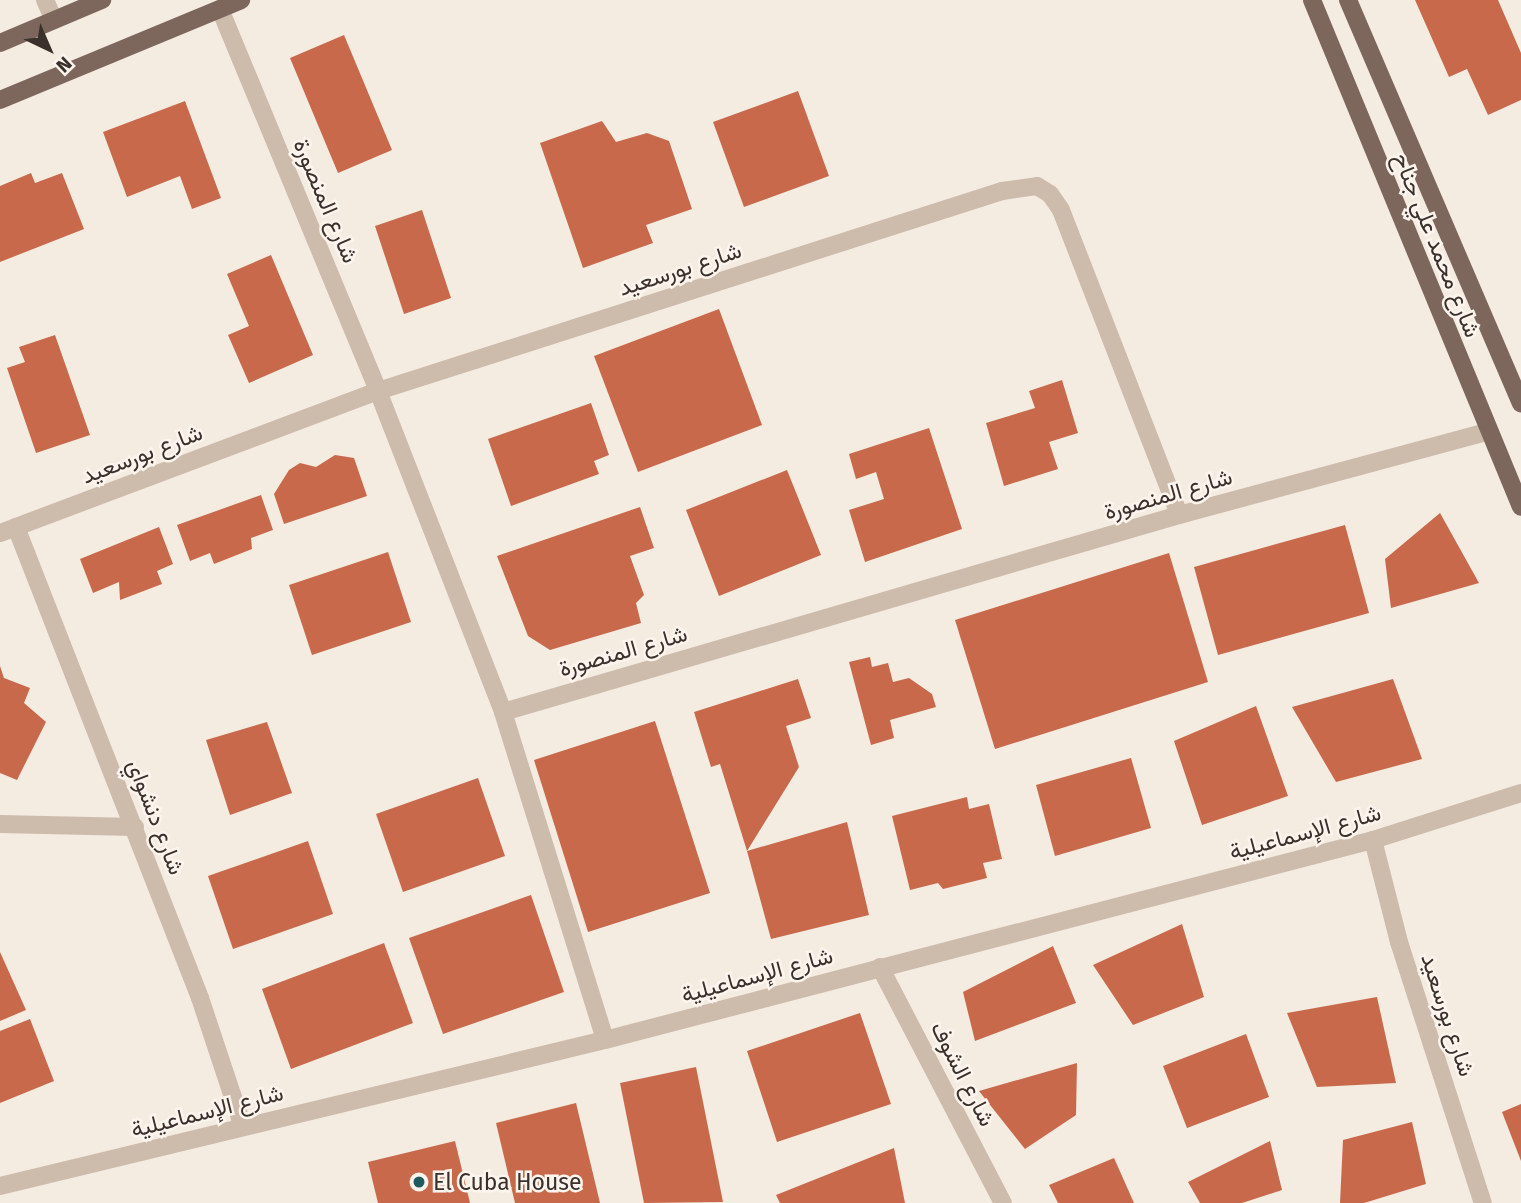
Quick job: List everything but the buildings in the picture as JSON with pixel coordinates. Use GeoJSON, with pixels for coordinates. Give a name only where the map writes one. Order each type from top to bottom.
{"type":"FeatureCollection","features":[{"type":"Feature","properties":{"kind":"main road"},"geometry":{"type":"LineString","coordinates":[[0,43],[102,0]]}},
{"type":"Feature","properties":{"kind":"main road"},"geometry":{"type":"LineString","coordinates":[[0,100],[242,0]]}},
{"type":"Feature","properties":{"kind":"main road","name":"شارع محمد علي جناح"},"geometry":{"type":"LineString","coordinates":[[1312,0],[1486,432],[1521,507]]}},
{"type":"Feature","properties":{"kind":"main road","name":"شارع محمد علي جناح"},"geometry":{"type":"LineString","coordinates":[[1348,0],[1521,403]]}},
{"type":"Feature","properties":{"kind":"street"},"geometry":{"type":"LineString","coordinates":[[45,0],[54,20]]}},
{"type":"Feature","properties":{"kind":"street","name":"شارع المنصورة"},"geometry":{"type":"LineString","coordinates":[[220,9],[378,391],[503,712],[1180,515],[1486,432]]}},
{"type":"Feature","properties":{"kind":"street","name":"شارع بورسعيد"},"geometry":{"type":"LineString","coordinates":[[8,530],[378,391],[1002,191],[1037,186],[1050,194],[1060,210],[1180,515]]}},
{"type":"Feature","properties":{"kind":"street","name":"شارع دنشواي"},"geometry":{"type":"LineString","coordinates":[[8,530],[135,827],[243,1127]]}},
{"type":"Feature","properties":{"kind":"street"},"geometry":{"type":"LineString","coordinates":[[503,712],[606,1040]]}},
{"type":"Feature","properties":{"kind":"street","name":"شارع الإسماعيلية"},"geometry":{"type":"LineString","coordinates":[[0,1186],[606,1040],[1373,840],[1521,793]]}},
{"type":"Feature","properties":{"kind":"street"},"geometry":{"type":"LineString","coordinates":[[0,824],[135,827]]}},
{"type":"Feature","properties":{"kind":"street","name":"شارع بورسعيد"},"geometry":{"type":"LineString","coordinates":[[1373,840],[1399,943],[1483,1203]]}},
{"type":"Feature","properties":{"kind":"street","name":"شارع الشوف"},"geometry":{"type":"LineString","coordinates":[[880,967],[1003,1203]]}},
{"type":"Feature","properties":{"kind":"place","name":"El Cuba House"},"geometry":{"type":"Point","coordinates":[419,1182]}}]}
